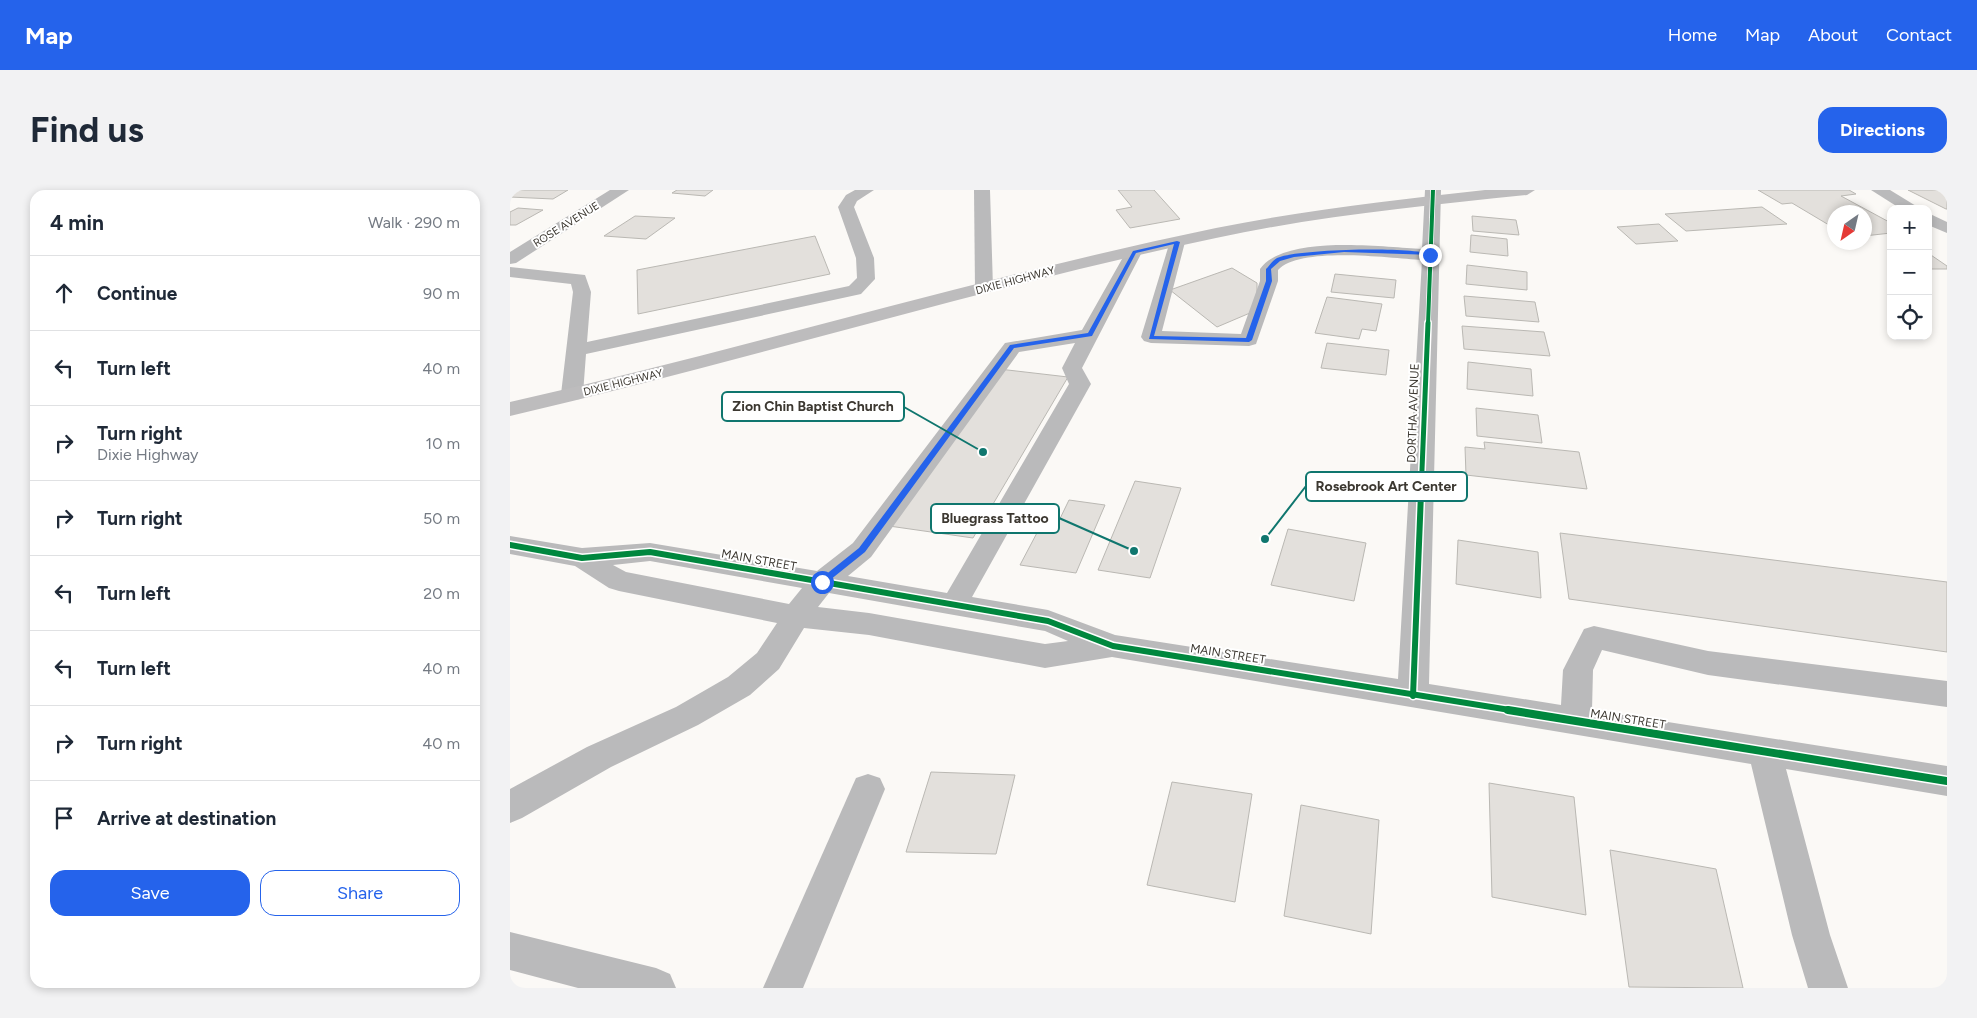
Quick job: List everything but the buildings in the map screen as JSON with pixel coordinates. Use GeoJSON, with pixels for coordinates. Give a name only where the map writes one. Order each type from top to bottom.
{"type":"FeatureCollection","features":[{"type":"Feature","properties":{"kind":"main road","name":"DIXIE HIGHWAY"},"geometry":{"type":"LineString","coordinates":[[510,409],[774,344],[984,288],[1177,242],[1433,195],[1528,190]]}},
{"type":"Feature","properties":{"kind":"street","name":"ROSE AVENUE"},"geometry":{"type":"LineString","coordinates":[[510,259],[621,190]]}},
{"type":"Feature","properties":{"kind":"street"},"geometry":{"type":"LineString","coordinates":[[576,350],[855,290],[866,279],[865,258],[854,233],[852,220],[846,207],[851,198],[866,190]]}},
{"type":"Feature","properties":{"kind":"street"},"geometry":{"type":"LineString","coordinates":[[982,190],[984,288]]}},
{"type":"Feature","properties":{"kind":"street"},"geometry":{"type":"LineString","coordinates":[[1879,190],[1906,205]]}},
{"type":"Feature","properties":{"kind":"street","name":"DORTHA AVENUE"},"geometry":{"type":"LineString","coordinates":[[1413,696],[1433,195]]}},
{"type":"Feature","properties":{"kind":"street"},"geometry":{"type":"LineString","coordinates":[[1932,220],[1947,228]]}},
{"type":"Feature","properties":{"kind":"street"},"geometry":{"type":"LineString","coordinates":[[1177,242],[1151,337],[1249,340],[1269,281],[1269,269],[1278,260],[1294,255],[1344,250],[1430,255]]}},
{"type":"Feature","properties":{"kind":"street"},"geometry":{"type":"LineString","coordinates":[[954,605],[1080,384],[1072,368],[1134,252]]}},
{"type":"Feature","properties":{"kind":"street"},"geometry":{"type":"LineString","coordinates":[[510,272],[579,279],[582,292],[572,394]]}},
{"type":"Feature","properties":{"kind":"street"},"geometry":{"type":"LineString","coordinates":[[510,807],[599,757],[687,716],[739,686],[768,661],[796,616],[822,582],[862,550],[1012,347],[1090,335]]}},
{"type":"Feature","properties":{"kind":"street","name":"MAIN STREET"},"geometry":{"type":"LineString","coordinates":[[510,545],[582,558],[650,552],[1048,621],[1113,646],[1947,782]]}},
{"type":"Feature","properties":{"kind":"street","name":"MAIN STREET"},"geometry":{"type":"LineString","coordinates":[[582,558],[619,581],[796,616],[869,624],[1044,656],[1113,646]]}},
{"type":"Feature","properties":{"kind":"street"},"geometry":{"type":"LineString","coordinates":[[1576,722],[1578,670],[1594,636],[1708,663],[1947,694]]}},
{"type":"Feature","properties":{"kind":"street"},"geometry":{"type":"LineString","coordinates":[[1765,752],[1811,935],[1828,988]]}},
{"type":"Feature","properties":{"kind":"street"},"geometry":{"type":"LineString","coordinates":[[784,988],[868,789]]}},
{"type":"Feature","properties":{"kind":"street"},"geometry":{"type":"LineString","coordinates":[[510,951],[656,988]]}},
{"type":"Feature","properties":{"kind":"cycle path"},"geometry":{"type":"LineString","coordinates":[[1413,696],[1433,190]]}},
{"type":"Feature","properties":{"kind":"cycle path"},"geometry":{"type":"LineString","coordinates":[[510,545],[582,558],[650,552],[1048,621],[1113,646],[1947,781]]}},
{"type":"Feature","properties":{"kind":"place","name":"Zion Chin Baptist Church"},"geometry":{"type":"Point","coordinates":[983,452]}},
{"type":"Feature","properties":{"kind":"place","name":"Rosebrook Art Center"},"geometry":{"type":"Point","coordinates":[1265,539]}},
{"type":"Feature","properties":{"kind":"place","name":"Bluegrass Tattoo"},"geometry":{"type":"Point","coordinates":[1134,551]}},
{"type":"Feature","properties":{"kind":"route"},"geometry":{"type":"LineString","coordinates":[[822,582],[862,550],[1012,347],[1090,335],[1134,252],[1177,242],[1151,337],[1249,340],[1269,281],[1269,269],[1278,260],[1294,255],[1344,250],[1430,255]]}}]}
